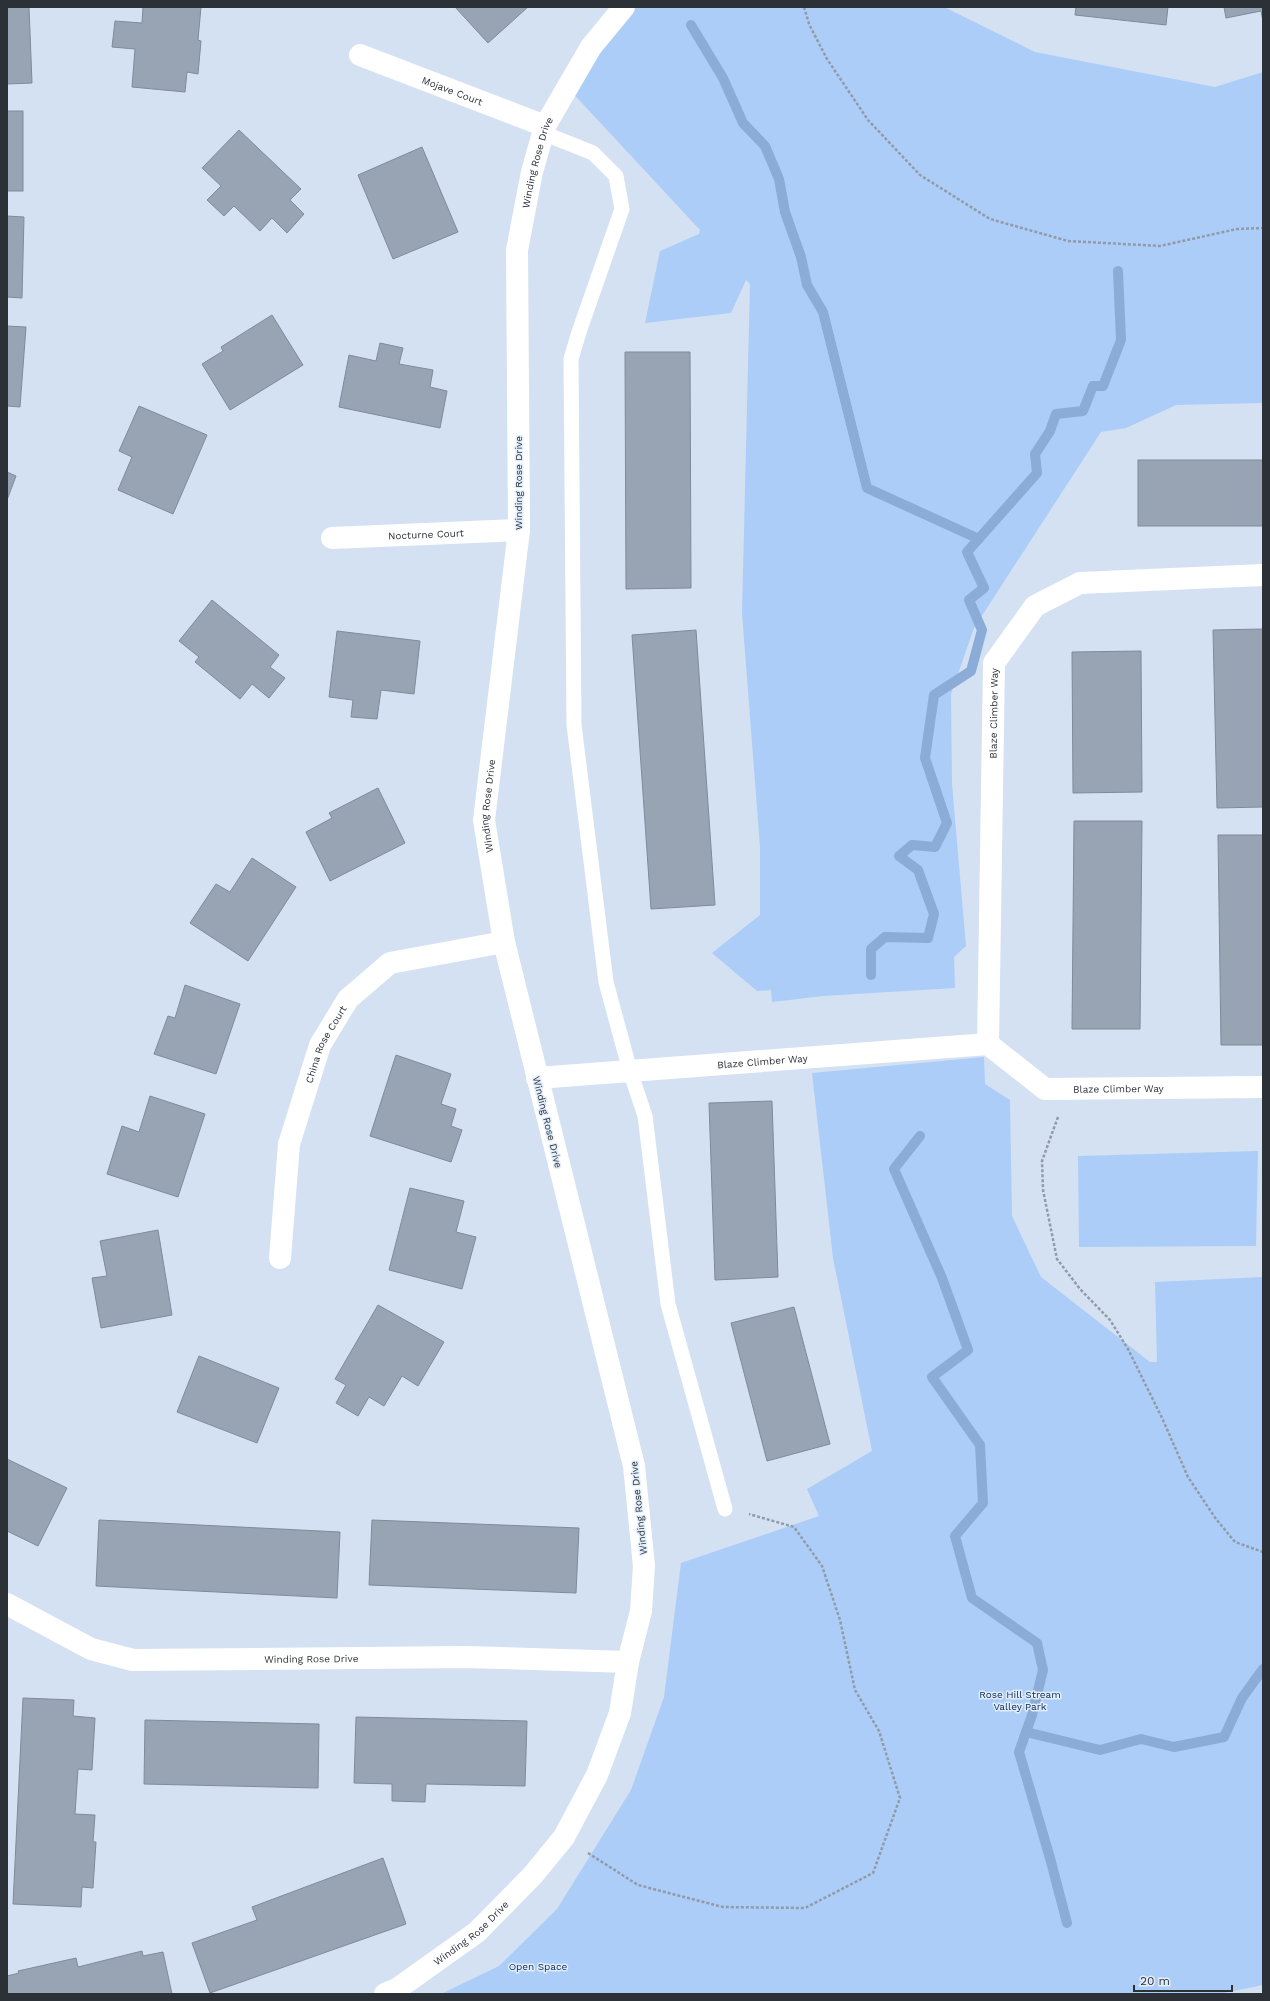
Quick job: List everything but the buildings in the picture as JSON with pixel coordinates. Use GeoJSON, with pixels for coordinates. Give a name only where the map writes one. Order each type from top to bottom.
{"type":"FeatureCollection","features":[{"type":"Feature","properties":{"kind":"street","name":"Winding Rose Drive"},"geometry":{"type":"LineString","coordinates":[[385,1994],[398,1989],[477,1932],[533,1875],[564,1837],[597,1775],[620,1713],[628,1662],[641,1611],[644,1566],[634,1466],[504,942],[484,820],[519,530],[517,250],[532,172],[544,130],[591,47],[624,7]]}},
{"type":"Feature","properties":{"kind":"street","name":"Mojave Court"},"geometry":{"type":"LineString","coordinates":[[360,55],[544,130]]}},
{"type":"Feature","properties":{"kind":"street","name":"Nocturne Court"},"geometry":{"type":"LineString","coordinates":[[332,538],[519,530]]}},
{"type":"Feature","properties":{"kind":"street","name":"Blaze Climber Way"},"geometry":{"type":"LineString","coordinates":[[988,1044],[994,663],[1035,606],[1080,583],[1263,575]]}},
{"type":"Feature","properties":{"kind":"street","name":"China Rose Court"},"geometry":{"type":"LineString","coordinates":[[280,1258],[289,1144],[320,1045],[348,999],[390,963],[504,942]]}},
{"type":"Feature","properties":{"kind":"street","name":"Blaze Climber Way"},"geometry":{"type":"LineString","coordinates":[[537,1078],[988,1044],[1046,1089],[1263,1088]]}},
{"type":"Feature","properties":{"kind":"street","name":"Winding Rose Drive"},"geometry":{"type":"LineString","coordinates":[[7,1604],[91,1649],[133,1660],[466,1657],[628,1662]]}},
{"type":"Feature","properties":{"kind":"lane"},"geometry":{"type":"LineString","coordinates":[[544,130],[593,153],[616,176],[622,208],[572,359],[574,725],[606,982],[630,1071],[645,1116],[668,1304],[725,1509]]}},
{"type":"Feature","properties":{"kind":"path"},"geometry":{"type":"LineString","coordinates":[[804,7],[809,24],[827,60],[868,120],[920,175],[990,219],[1068,241],[1160,246],[1237,228],[1263,228]]}},
{"type":"Feature","properties":{"kind":"path"},"geometry":{"type":"LineString","coordinates":[[1064,1089],[1058,1118],[1042,1161],[1043,1190],[1057,1259],[1080,1289],[1110,1320],[1128,1349],[1163,1420],[1188,1477],[1216,1519],[1235,1542],[1263,1552]]}},
{"type":"Feature","properties":{"kind":"path"},"geometry":{"type":"LineString","coordinates":[[564,1837],[638,1885],[723,1907],[805,1908],[873,1872],[900,1798],[879,1731],[856,1690],[840,1620],[822,1566],[794,1527],[757,1516]]}},
{"type":"Feature","properties":{"kind":"green space"},"geometry":{"type":"Polygon","coordinates":[[[624,7],[944,7],[1035,52],[1215,87],[1263,72],[1263,403],[1176,405],[1126,428],[1101,432],[974,628],[951,694],[952,784],[966,946],[954,957],[955,988],[823,996],[772,1002],[771,990],[757,991],[712,953],[760,915],[760,847],[742,613],[750,284],[746,280],[731,313],[645,323],[660,251],[699,234],[700,230],[567,87],[624,7]]]}},
{"type":"Feature","properties":{"kind":"green space","name":"Rose Hill Stream Valley Park"},"geometry":{"type":"Polygon","coordinates":[[[984,1057],[985,1084],[1010,1100],[1012,1216],[1041,1277],[1150,1362],[1157,1362],[1155,1282],[1263,1277],[1263,1985],[1219,1994],[441,1994],[499,1966],[557,1909],[631,1790],[664,1697],[681,1563],[819,1516],[807,1489],[872,1451],[833,1258],[812,1073],[984,1057]]]}},
{"type":"Feature","properties":{"kind":"green space"},"geometry":{"type":"Polygon","coordinates":[[[1258,1151],[1256,1246],[1079,1247],[1078,1156],[1258,1151]]]}},
{"type":"Feature","properties":{"kind":"waterway"},"geometry":{"type":"LineString","coordinates":[[691,25],[723,78],[743,123],[765,146],[779,179],[785,212],[801,257],[807,285],[823,312],[867,488],[979,539]]}},
{"type":"Feature","properties":{"kind":"waterway"},"geometry":{"type":"LineString","coordinates":[[871,975],[871,949],[885,937],[928,938],[934,914],[918,870],[899,856],[912,845],[935,847],[947,823],[925,758],[934,695],[971,671],[982,630],[969,600],[984,588],[967,552],[1037,473],[1035,454],[1050,431],[1056,414],[1083,411],[1093,386],[1103,386],[1121,340],[1118,271]]}},
{"type":"Feature","properties":{"kind":"waterway"},"geometry":{"type":"LineString","coordinates":[[920,1136],[894,1169],[942,1278],[968,1350],[932,1377],[980,1445],[983,1503],[955,1536],[972,1598],[1037,1643],[1043,1670],[1032,1715],[1019,1752],[1067,1923]]}},
{"type":"Feature","properties":{"kind":"waterway"},"geometry":{"type":"LineString","coordinates":[[1026,1732],[1100,1750],[1141,1739],[1174,1747],[1224,1737],[1242,1698],[1263,1669]]}},
{"type":"Feature","properties":{"kind":"park label","name":"Open Space"},"geometry":{"type":"Point","coordinates":[538,1966]}}]}
